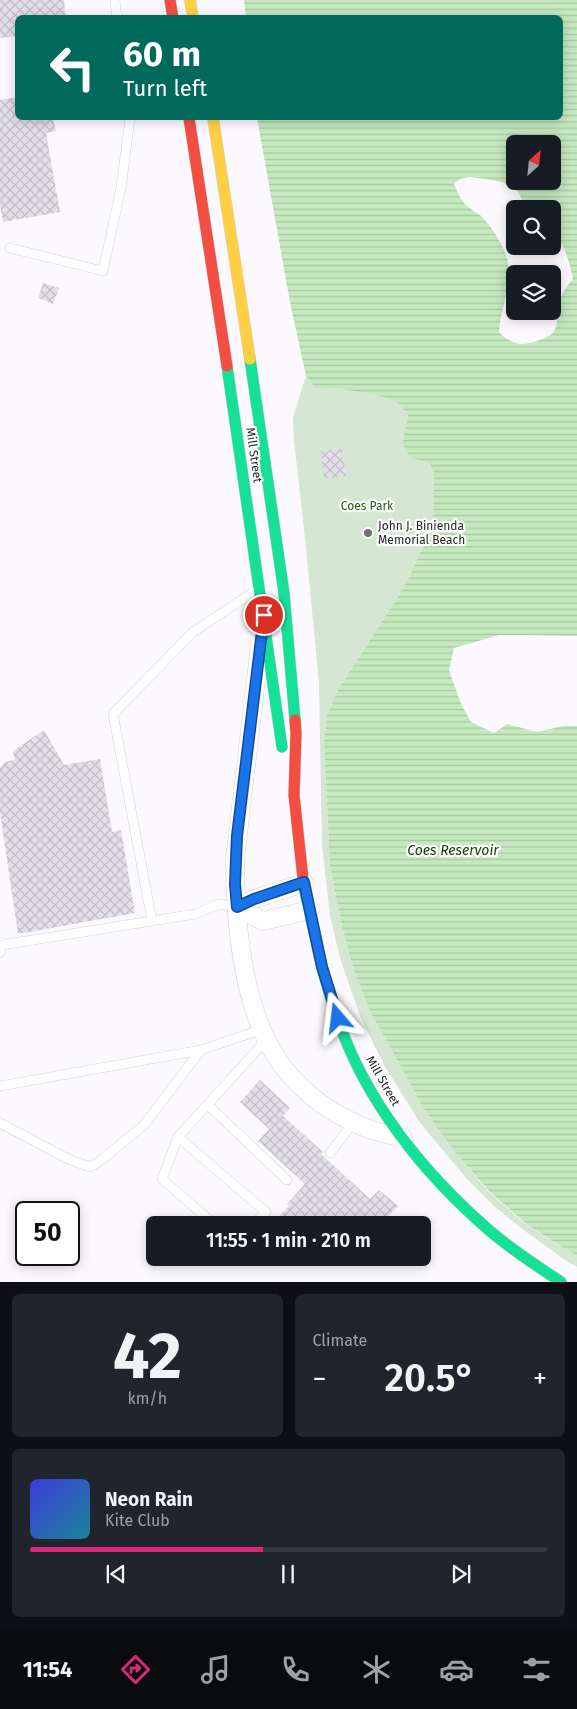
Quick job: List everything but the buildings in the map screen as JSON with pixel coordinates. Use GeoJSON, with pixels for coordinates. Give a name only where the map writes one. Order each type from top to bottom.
{"type":"FeatureCollection","features":[{"type":"Feature","properties":{"kind":"main road"},"geometry":{"type":"LineString","coordinates":[[170,0],[170,15]]}},
{"type":"Feature","properties":{"kind":"main road"},"geometry":{"type":"LineString","coordinates":[[190,0],[192,15]]}},
{"type":"Feature","properties":{"kind":"main road","name":"Mill Street"},"geometry":{"type":"LineString","coordinates":[[189,120],[264,615],[281,741],[294,795],[304,882],[322,967],[338,1018],[357,1066],[385,1113],[417,1157],[454,1198],[491,1232],[561,1282]]}},
{"type":"Feature","properties":{"kind":"main road","name":"Mill Street"},"geometry":{"type":"LineString","coordinates":[[213,120],[241,289],[284,593],[296,733],[294,795]]}},
{"type":"Feature","properties":{"kind":"street"},"geometry":{"type":"LineString","coordinates":[[264,615],[237,836],[235,884],[243,958],[253,1006],[275,1055],[302,1088],[332,1111],[353,1123],[403,1138]]}},
{"type":"Feature","properties":{"kind":"street"},"geometry":{"type":"LineString","coordinates":[[237,907],[254,899],[304,882]]}},
{"type":"Feature","properties":{"kind":"street"},"geometry":{"type":"LineString","coordinates":[[237,907],[263,921],[310,910]]}},
{"type":"Feature","properties":{"kind":"lane"},"geometry":{"type":"LineString","coordinates":[[115,0],[117,15]]}},
{"type":"Feature","properties":{"kind":"lane"},"geometry":{"type":"LineString","coordinates":[[10,248],[103,271],[121,188],[130,120]]}},
{"type":"Feature","properties":{"kind":"lane"},"geometry":{"type":"LineString","coordinates":[[152,921],[112,714],[193,632],[260,588]]}},
{"type":"Feature","properties":{"kind":"lane"},"geometry":{"type":"LineString","coordinates":[[0,953],[2,945],[195,914],[219,904],[237,907]]}},
{"type":"Feature","properties":{"kind":"lane"},"geometry":{"type":"LineString","coordinates":[[0,1086],[201,1050],[265,1034]]}},
{"type":"Feature","properties":{"kind":"lane"},"geometry":{"type":"LineString","coordinates":[[205,1216],[162,1179],[178,1137],[208,1104],[265,1034]]}},
{"type":"Feature","properties":{"kind":"lane"},"geometry":{"type":"LineString","coordinates":[[0,1123],[68,1159],[90,1167],[144,1125],[201,1050]]}},
{"type":"Feature","properties":{"kind":"lane"},"geometry":{"type":"LineString","coordinates":[[208,1104],[287,1180]]}},
{"type":"Feature","properties":{"kind":"lane"},"geometry":{"type":"LineString","coordinates":[[330,1153],[353,1123]]}},
{"type":"Feature","properties":{"kind":"lane"},"geometry":{"type":"LineString","coordinates":[[178,1137],[266,1212],[262,1216]]}},
{"type":"Feature","properties":{"kind":"green space","name":"Coes Park"},"geometry":{"type":"Polygon","coordinates":[[[306,376],[315,388],[372,394],[400,405],[408,414],[402,444],[410,458],[429,461],[434,473],[433,527],[404,587],[338,690],[327,715],[324,743],[330,866],[342,926],[354,971],[371,1013],[424,1109],[454,1151],[488,1191],[526,1225],[577,1256],[577,1267],[525,1231],[495,1207],[467,1179],[420,1123],[384,1065],[360,1016],[340,958],[330,916],[322,845],[319,683],[294,441],[293,417],[306,376]]]}},
{"type":"Feature","properties":{"kind":"water","name":"Coes Reservoir"},"geometry":{"type":"Polygon","coordinates":[[[244,0],[577,0],[577,636],[499,635],[454,648],[449,671],[462,706],[471,722],[494,733],[507,724],[537,732],[563,726],[577,726],[577,1256],[527,1225],[489,1191],[454,1151],[424,1109],[371,1013],[354,971],[342,926],[330,866],[324,743],[327,715],[338,690],[404,587],[433,527],[434,473],[429,462],[410,458],[402,444],[408,415],[400,405],[372,394],[315,388],[306,376],[290,302],[257,120],[563,120],[563,15],[246,15],[244,0]]]}},
{"type":"Feature","properties":{"kind":"traffic: fast"},"geometry":{"type":"LineString","coordinates":[[250,359],[284,593],[295,720]]}},
{"type":"Feature","properties":{"kind":"traffic: fast"},"geometry":{"type":"LineString","coordinates":[[227,366],[282,747]]}},
{"type":"Feature","properties":{"kind":"traffic: fast"},"geometry":{"type":"LineString","coordinates":[[304,888],[323,969],[337,1017],[363,1078],[380,1107],[420,1160],[466,1209],[507,1245],[561,1282]]}},
{"type":"Feature","properties":{"kind":"traffic: slow"},"geometry":{"type":"LineString","coordinates":[[190,0],[192,15]]}},
{"type":"Feature","properties":{"kind":"traffic: slow"},"geometry":{"type":"LineString","coordinates":[[213,120],[250,359]]}},
{"type":"Feature","properties":{"kind":"traffic: jam"},"geometry":{"type":"LineString","coordinates":[[170,0],[172,15]]}},
{"type":"Feature","properties":{"kind":"traffic: jam"},"geometry":{"type":"LineString","coordinates":[[189,120],[227,366]]}},
{"type":"Feature","properties":{"kind":"traffic: jam"},"geometry":{"type":"LineString","coordinates":[[295,720],[294,795],[304,888]]}},
{"type":"Feature","properties":{"kind":"place","name":"John J. Binienda Memorial Beach"},"geometry":{"type":"Point","coordinates":[368,533]}},
{"type":"Feature","properties":{"kind":"route"},"geometry":{"type":"LineString","coordinates":[[264,615],[237,836],[235,884],[237,907],[254,899],[304,882],[322,967],[338,1018]]}}]}
